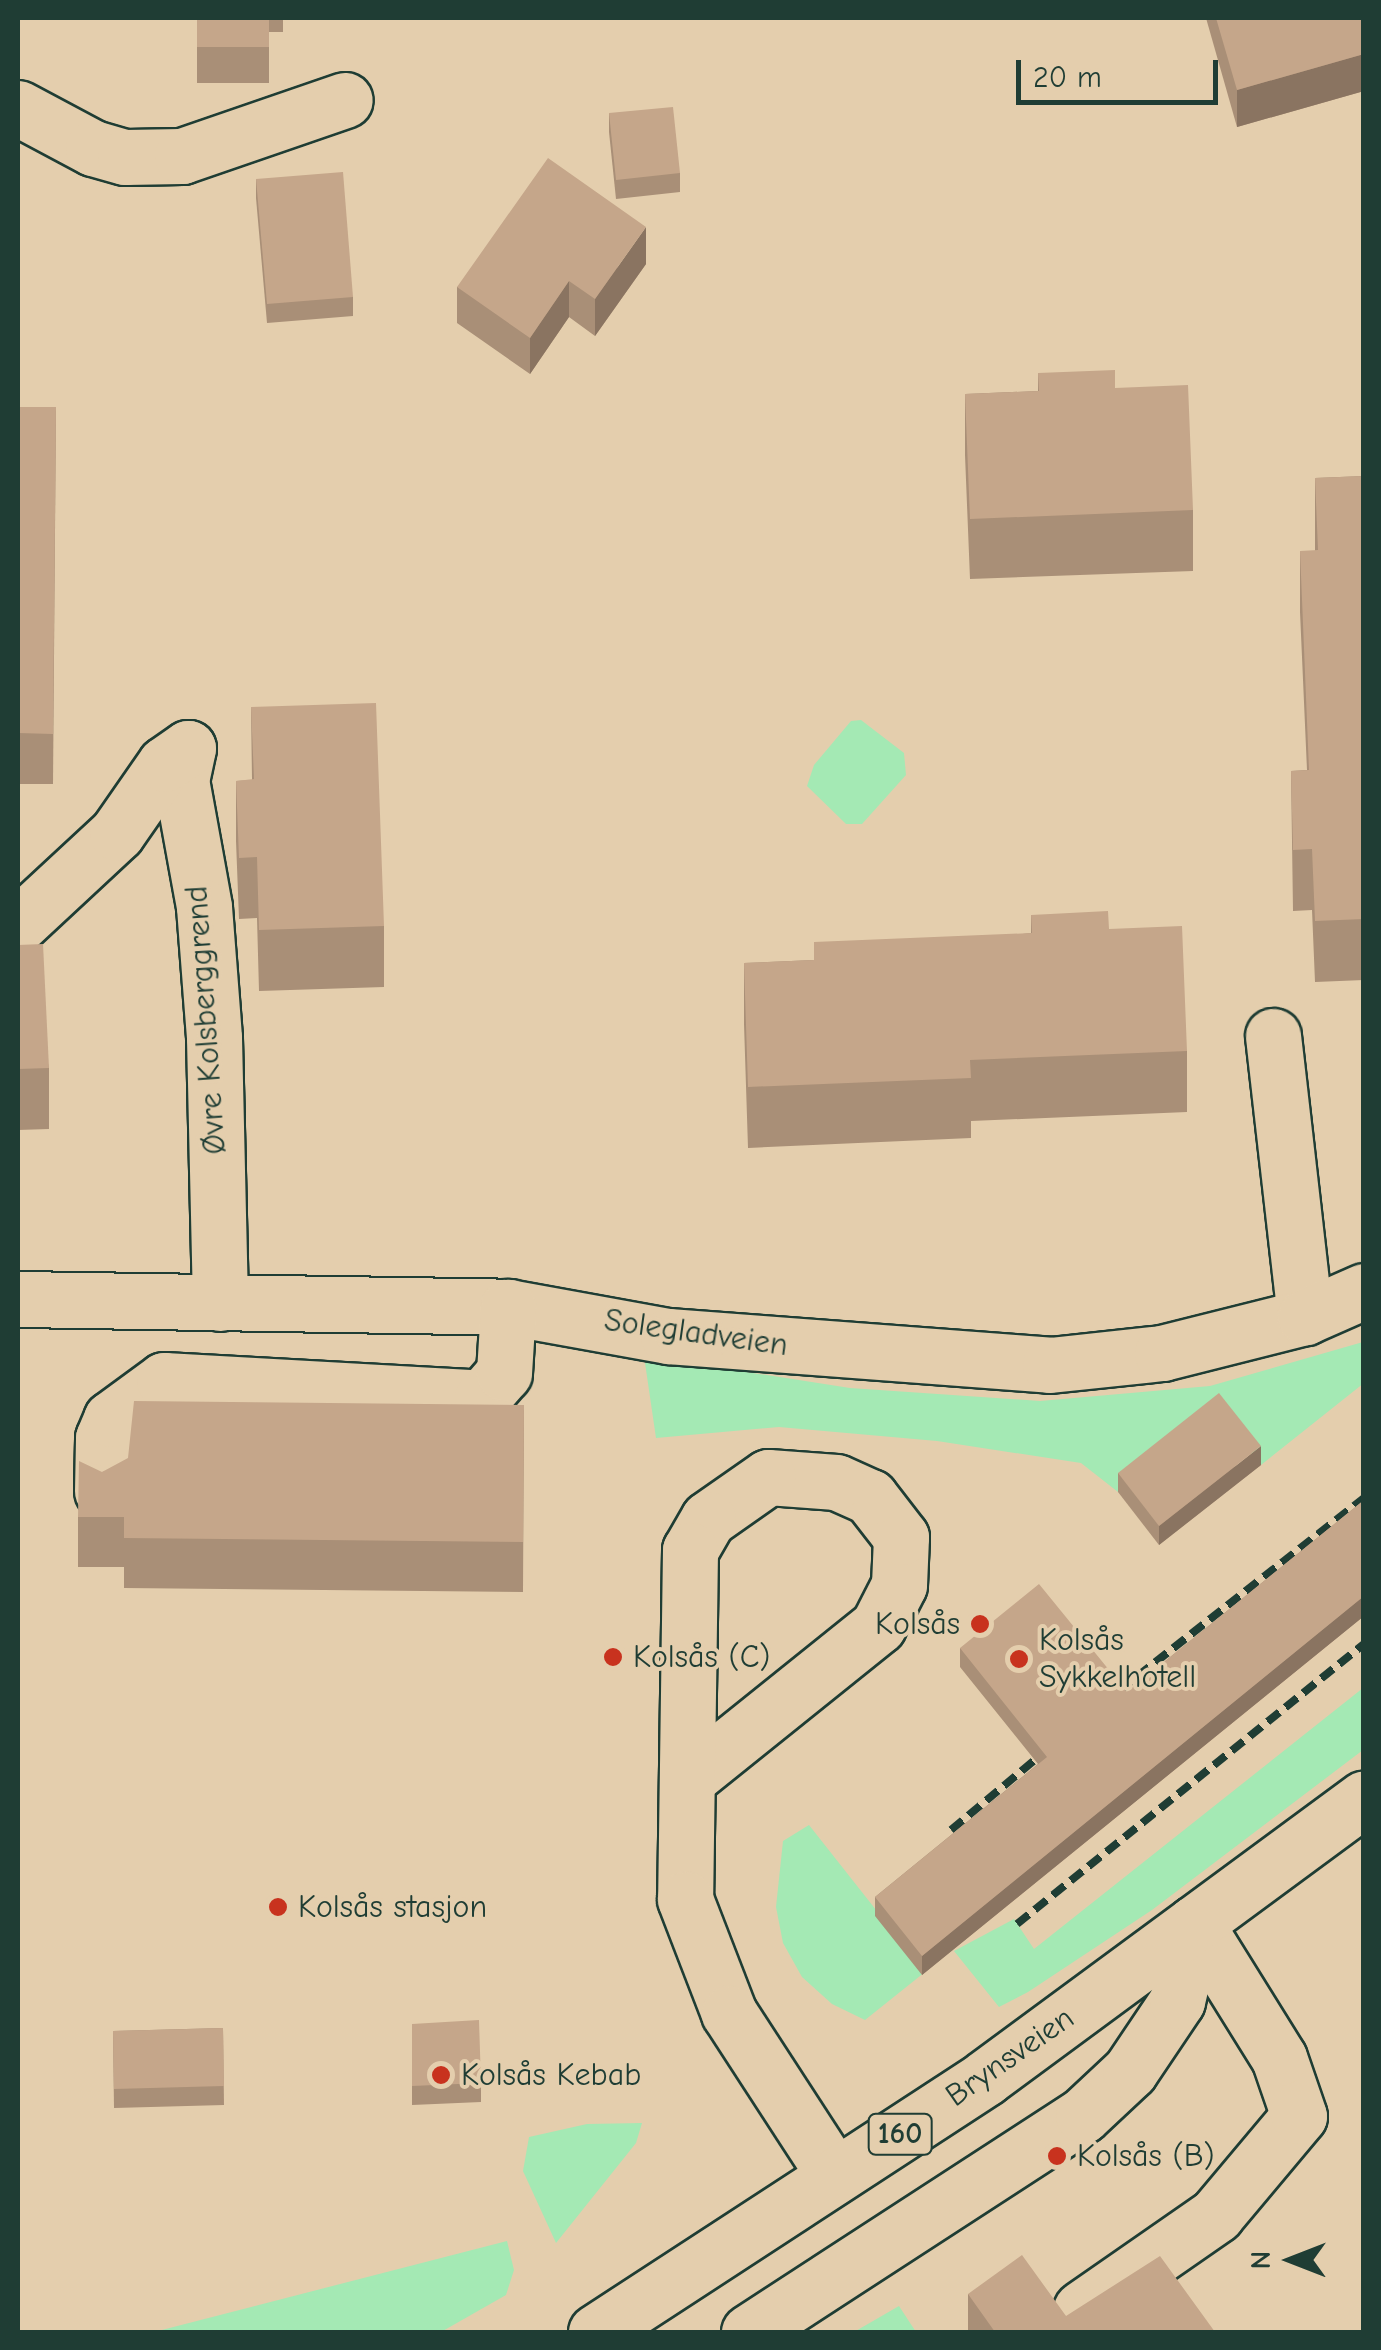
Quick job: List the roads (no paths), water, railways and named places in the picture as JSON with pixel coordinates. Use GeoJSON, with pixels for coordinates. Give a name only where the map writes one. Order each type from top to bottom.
{"type":"FeatureCollection","features":[{"type":"Feature","properties":{"kind":"street"},"geometry":{"type":"LineString","coordinates":[[18,108],[93,148],[125,157],[182,156],[345,100]]}},
{"type":"Feature","properties":{"kind":"street","name":"Øvre Kolsberggrend"},"geometry":{"type":"LineString","coordinates":[[18,926],[117,834],[166,764],[188,748],[181,780],[204,907],[214,1038],[220,1303]]}},
{"type":"Feature","properties":{"kind":"street"},"geometry":{"type":"LineString","coordinates":[[1273,1036],[1305,1317]]}},
{"type":"Feature","properties":{"kind":"street","name":"Solegladveien"},"geometry":{"type":"LineString","coordinates":[[18,1300],[508,1307],[575,1314],[668,1336],[1050,1364],[1162,1353],[1305,1317],[1364,1291]]}},
{"type":"Feature","properties":{"kind":"street"},"geometry":{"type":"LineString","coordinates":[[102,1491],[103,1438],[111,1418],[164,1380],[482,1398],[504,1373],[508,1307]]}},
{"type":"Feature","properties":{"kind":"street"},"geometry":{"type":"LineString","coordinates":[[689,1778],[878,1626],[898,1585],[901,1537],[870,1497],[836,1482],[768,1477],[708,1518],[690,1550],[685,1898],[729,2014],[835,2176]]}},
{"type":"Feature","properties":{"kind":"street","name":"Brynsveien"},"geometry":{"type":"LineString","coordinates":[[596,2332],[984,2078],[1364,1799]]}},
{"type":"Feature","properties":{"kind":"street"},"geometry":{"type":"LineString","coordinates":[[1081,2309],[1216,2215],[1299,2116],[1279,2058],[1195,1923]]}},
{"type":"Feature","properties":{"kind":"street"},"geometry":{"type":"LineString","coordinates":[[749,2332],[1107,2093],[1130,2071],[1177,2001],[1195,1923]]}},
{"type":"Feature","properties":{"kind":"railway"},"geometry":{"type":"LineString","coordinates":[[1101,1705],[1364,1498]]}},
{"type":"Feature","properties":{"kind":"railway"},"geometry":{"type":"LineString","coordinates":[[1017,1924],[1364,1644]]}},
{"type":"Feature","properties":{"kind":"railway"},"geometry":{"type":"LineString","coordinates":[[951,1830],[1054,1744]]}},
{"type":"Feature","properties":{"kind":"place","name":"Kolsås"},"geometry":{"type":"Point","coordinates":[980,1624]}},
{"type":"Feature","properties":{"kind":"place","name":"Kolsås (C)"},"geometry":{"type":"Point","coordinates":[613,1657]}},
{"type":"Feature","properties":{"kind":"place","name":"Kolsås Sykkelhotell"},"geometry":{"type":"Point","coordinates":[1019,1659]}},
{"type":"Feature","properties":{"kind":"place","name":"Kolsås stasjon"},"geometry":{"type":"Point","coordinates":[278,1907]}},
{"type":"Feature","properties":{"kind":"place","name":"Kolsås Kebab"},"geometry":{"type":"Point","coordinates":[441,2075]}},
{"type":"Feature","properties":{"kind":"place","name":"Kolsås (B)"},"geometry":{"type":"Point","coordinates":[1057,2156]}}]}
